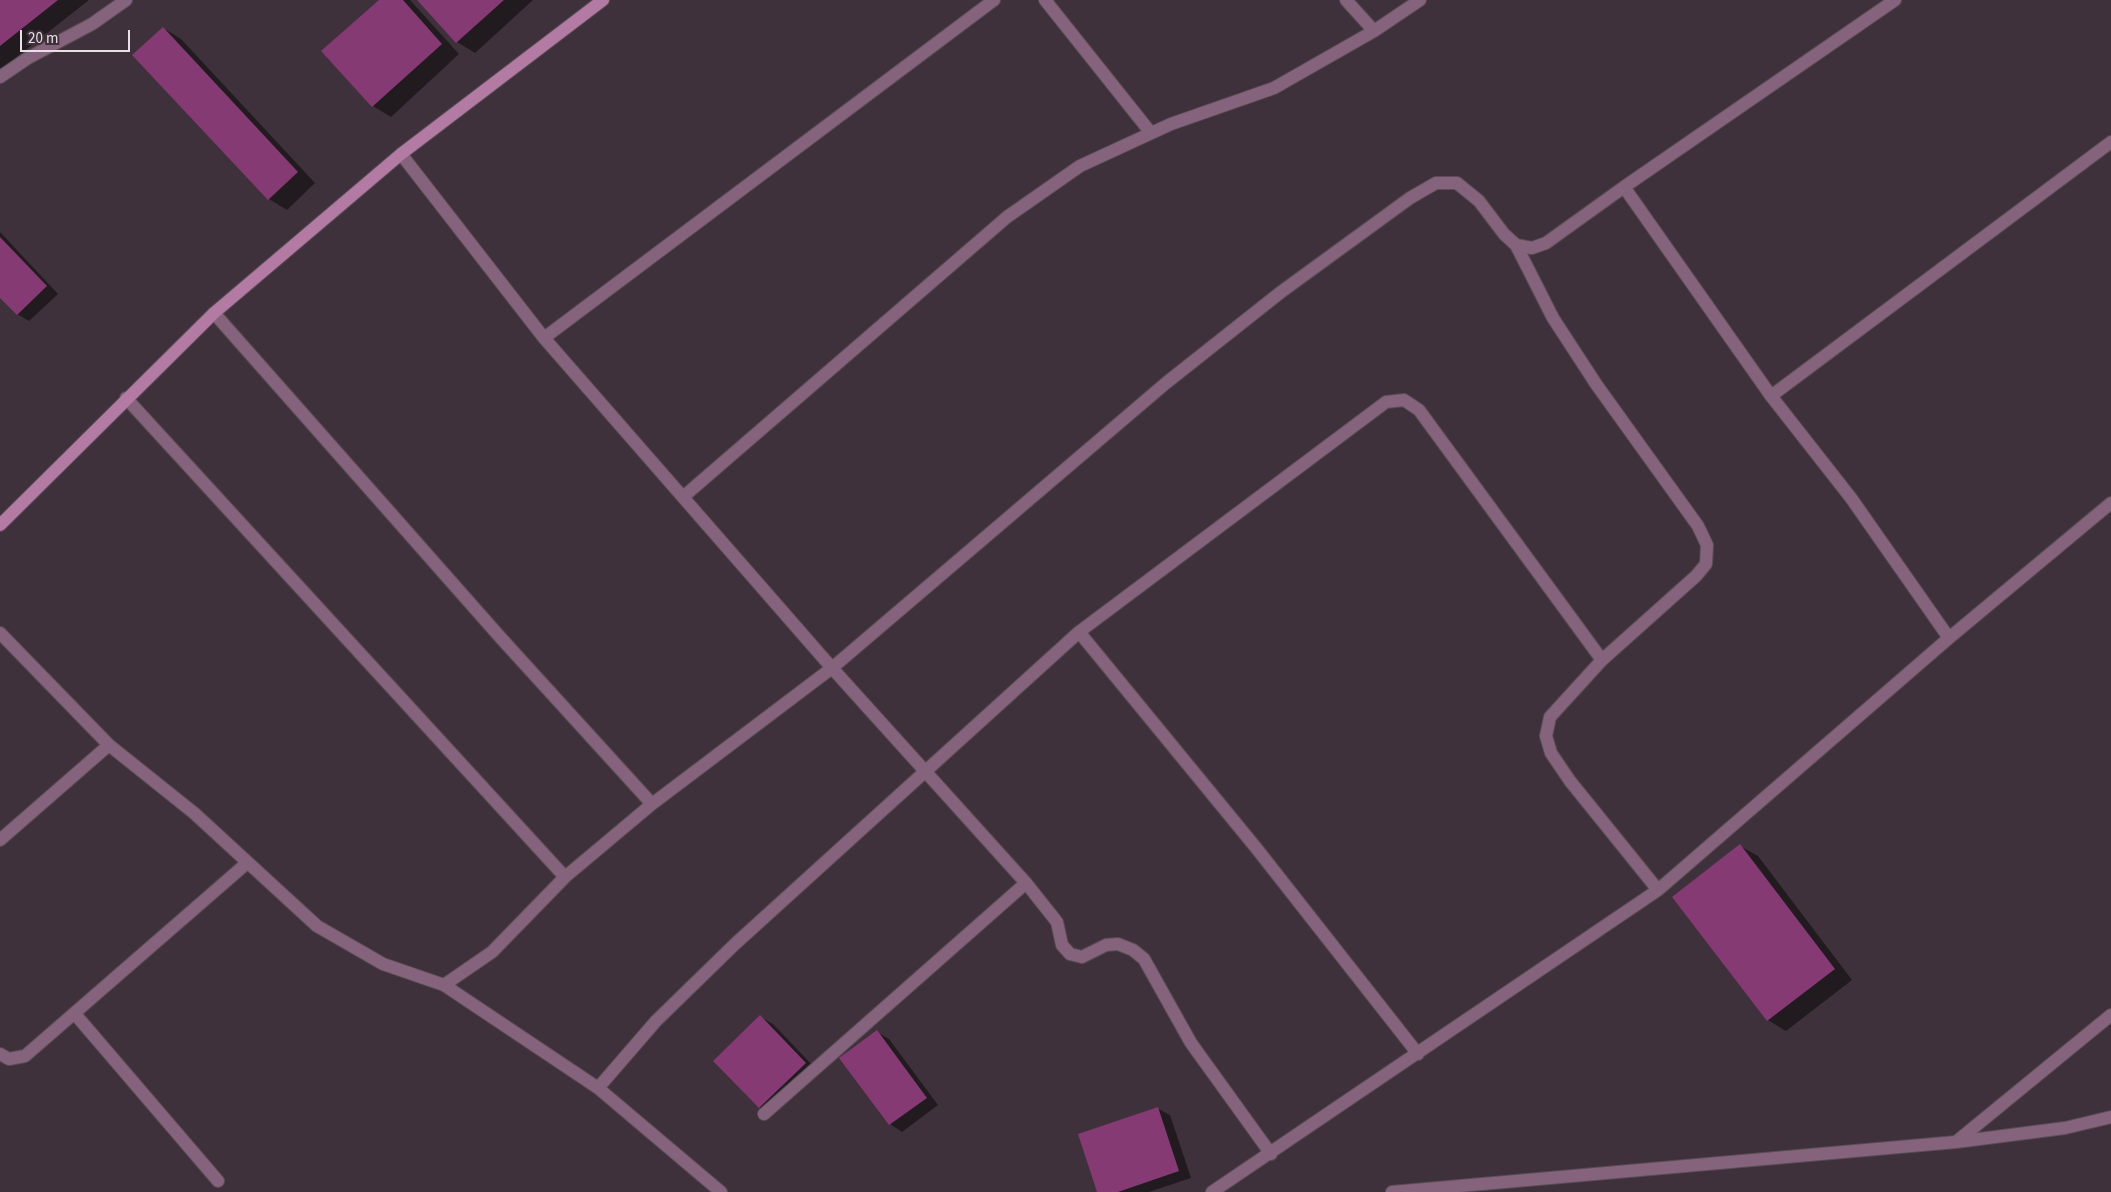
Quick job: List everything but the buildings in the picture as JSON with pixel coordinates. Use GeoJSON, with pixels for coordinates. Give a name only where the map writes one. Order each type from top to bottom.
{"type":"FeatureCollection","features":[{"type":"Feature","properties":{"kind":"street"},"geometry":{"type":"LineString","coordinates":[[0,77],[28,58],[92,24],[126,0]]}},
{"type":"Feature","properties":{"kind":"street"},"geometry":{"type":"LineString","coordinates":[[0,525],[126,398],[214,313],[401,154],[603,0]]}},
{"type":"Feature","properties":{"kind":"street"},"geometry":{"type":"LineString","coordinates":[[544,338],[994,0]]}},
{"type":"Feature","properties":{"kind":"street"},"geometry":{"type":"LineString","coordinates":[[1045,0],[1151,133]]}},
{"type":"Feature","properties":{"kind":"street"},"geometry":{"type":"LineString","coordinates":[[1346,0],[1374,31]]}},
{"type":"Feature","properties":{"kind":"street"},"geometry":{"type":"LineString","coordinates":[[683,497],[1007,217],[1080,166],[1171,124],[1274,88],[1374,31],[1420,0]]}},
{"type":"Feature","properties":{"kind":"street"},"geometry":{"type":"LineString","coordinates":[[1516,245],[1532,248],[1546,243],[1895,0]]}},
{"type":"Feature","properties":{"kind":"street"},"geometry":{"type":"LineString","coordinates":[[1771,396],[2111,142]]}},
{"type":"Feature","properties":{"kind":"street"},"geometry":{"type":"LineString","coordinates":[[401,154],[544,338],[832,668],[1026,883],[1057,922],[1062,945],[1070,954],[1082,957],[1106,945],[1118,944],[1133,950],[1144,959],[1190,1043],[1271,1154]]}},
{"type":"Feature","properties":{"kind":"street"},"geometry":{"type":"LineString","coordinates":[[444,985],[492,952],[566,877],[652,804],[832,668],[1166,383],[1281,292],[1410,198],[1436,183],[1457,183],[1479,201],[1504,234],[1516,245],[1552,318],[1596,384],[1698,526],[1707,545],[1706,564],[1696,576],[1602,660],[1550,717],[1546,736],[1551,753],[1570,781],[1658,890]]}},
{"type":"Feature","properties":{"kind":"street"},"geometry":{"type":"LineString","coordinates":[[1624,187],[1771,396],[1851,498],[1949,638]]}},
{"type":"Feature","properties":{"kind":"street"},"geometry":{"type":"LineString","coordinates":[[214,313],[500,637],[652,804]]}},
{"type":"Feature","properties":{"kind":"street"},"geometry":{"type":"LineString","coordinates":[[126,398],[566,877]]}},
{"type":"Feature","properties":{"kind":"street"},"geometry":{"type":"LineString","coordinates":[[598,1088],[656,1021],[735,944],[1079,632],[1386,402],[1404,400],[1418,410],[1602,660]]}},
{"type":"Feature","properties":{"kind":"street"},"geometry":{"type":"LineString","coordinates":[[1212,1192],[1271,1154],[1658,890],[1949,638],[2111,503]]}},
{"type":"Feature","properties":{"kind":"street"},"geometry":{"type":"LineString","coordinates":[[1079,632],[1257,849],[1418,1054]]}},
{"type":"Feature","properties":{"kind":"street"},"geometry":{"type":"LineString","coordinates":[[0,633],[109,745],[194,813],[247,864],[317,926],[383,964],[444,985],[598,1088],[721,1192]]}},
{"type":"Feature","properties":{"kind":"street"},"geometry":{"type":"LineString","coordinates":[[0,840],[109,745]]}},
{"type":"Feature","properties":{"kind":"street"},"geometry":{"type":"LineString","coordinates":[[0,1054],[9,1059],[25,1056],[247,864]]}},
{"type":"Feature","properties":{"kind":"street"},"geometry":{"type":"LineString","coordinates":[[764,1114],[1026,883]]}},
{"type":"Feature","properties":{"kind":"street"},"geometry":{"type":"LineString","coordinates":[[75,1014],[218,1181]]}},
{"type":"Feature","properties":{"kind":"street"},"geometry":{"type":"LineString","coordinates":[[1956,1142],[2111,1015]]}},
{"type":"Feature","properties":{"kind":"street"},"geometry":{"type":"LineString","coordinates":[[1392,1192],[1956,1142],[2064,1128],[2111,1117]]}}]}
